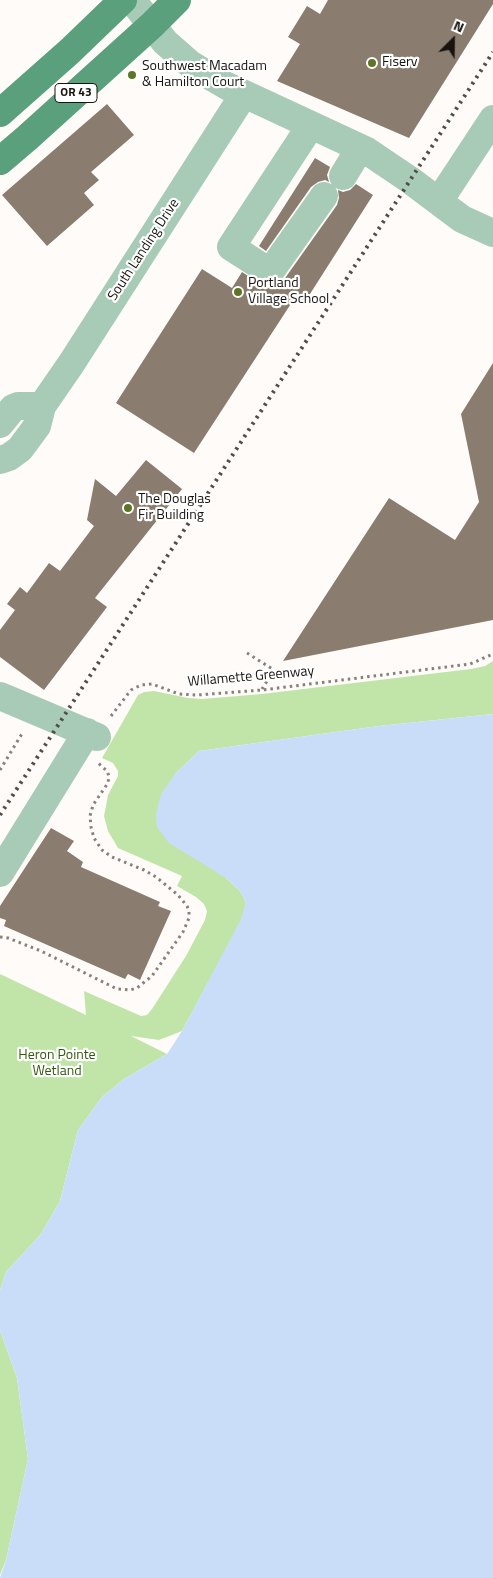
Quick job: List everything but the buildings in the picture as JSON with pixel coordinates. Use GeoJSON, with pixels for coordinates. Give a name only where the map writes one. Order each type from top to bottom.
{"type":"FeatureCollection","features":[{"type":"Feature","properties":{"kind":"main road","name":"OR 43"},"geometry":{"type":"LineString","coordinates":[[0,113],[123,0]]}},
{"type":"Feature","properties":{"kind":"main road","name":"OR 43"},"geometry":{"type":"LineString","coordinates":[[0,161],[152,25],[177,0]]}},
{"type":"Feature","properties":{"kind":"street"},"geometry":{"type":"LineString","coordinates":[[132,0],[165,42],[190,64],[227,86],[360,148],[410,180],[462,219],[493,233]]}},
{"type":"Feature","properties":{"kind":"street","name":"South Landing Drive"},"geometry":{"type":"LineString","coordinates":[[0,460],[9,457],[20,449],[39,422],[42,406],[71,364],[244,94]]}},
{"type":"Feature","properties":{"kind":"street"},"geometry":{"type":"LineString","coordinates":[[439,201],[493,119]]}},
{"type":"Feature","properties":{"kind":"street"},"geometry":{"type":"LineString","coordinates":[[310,125],[231,247],[270,272],[324,196]]}},
{"type":"Feature","properties":{"kind":"street"},"geometry":{"type":"LineString","coordinates":[[343,176],[360,148]]}},
{"type":"Feature","properties":{"kind":"street"},"geometry":{"type":"LineString","coordinates":[[0,424],[13,408],[18,406],[42,406]]}},
{"type":"Feature","properties":{"kind":"street"},"geometry":{"type":"LineString","coordinates":[[0,696],[92,735],[0,873]]}},
{"type":"Feature","properties":{"kind":"path"},"geometry":{"type":"LineString","coordinates":[[247,653],[274,670],[262,690]]}},
{"type":"Feature","properties":{"kind":"path","name":"Willamette Greenway"},"geometry":{"type":"LineString","coordinates":[[92,735],[131,690],[141,685],[152,684],[179,694],[197,695],[262,690],[470,664],[493,654]]}},
{"type":"Feature","properties":{"kind":"path"},"geometry":{"type":"LineString","coordinates":[[0,770],[36,711]]}},
{"type":"Feature","properties":{"kind":"path"},"geometry":{"type":"LineString","coordinates":[[0,937],[8,938],[41,951],[117,989],[130,990],[137,988],[152,976],[183,932],[189,918],[189,911],[178,895],[144,870],[107,854],[94,838],[90,816],[93,805],[108,783],[109,776],[107,771],[100,766],[92,755],[92,735]]}},
{"type":"Feature","properties":{"kind":"green space","name":"Heron Pointe Wetland"},"geometry":{"type":"Polygon","coordinates":[[[493,661],[493,714],[379,726],[199,751],[175,774],[226,878],[240,891],[246,902],[242,919],[182,1031],[159,1040],[131,1036],[167,1054],[124,1079],[102,1097],[78,1130],[60,1201],[41,1234],[6,1272],[0,1290],[0,974],[86,1015],[84,991],[141,1016],[147,1015],[186,956],[205,920],[207,911],[204,904],[177,886],[182,876],[118,848],[108,831],[104,816],[108,795],[118,776],[118,771],[113,763],[102,758],[138,695],[154,691],[202,699],[262,694],[471,669],[485,666],[493,661]]]}},
{"type":"Feature","properties":{"kind":"green space"},"geometry":{"type":"Polygon","coordinates":[[[0,1330],[17,1378],[28,1459],[6,1560],[0,1575],[0,1330]]]}},
{"type":"Feature","properties":{"kind":"water"},"geometry":{"type":"Polygon","coordinates":[[[493,714],[493,1578],[0,1578],[6,1560],[28,1459],[17,1378],[0,1330],[0,1290],[6,1272],[41,1234],[60,1201],[78,1130],[102,1097],[124,1079],[167,1054],[182,1031],[241,919],[246,902],[240,891],[226,878],[169,843],[157,827],[156,814],[161,794],[175,774],[199,751],[379,726],[493,714]]]}},
{"type":"Feature","properties":{"kind":"railway"},"geometry":{"type":"LineString","coordinates":[[0,815],[493,52]]}},
{"type":"Feature","properties":{"kind":"place","name":"Fiserv"},"geometry":{"type":"Point","coordinates":[372,63]}},
{"type":"Feature","properties":{"kind":"place","name":"Southwest Macadam & Hamilton Court"},"geometry":{"type":"Point","coordinates":[132,75]}},
{"type":"Feature","properties":{"kind":"place","name":"Portland Village School"},"geometry":{"type":"Point","coordinates":[238,292]}},
{"type":"Feature","properties":{"kind":"place","name":"The Douglas Fir Building"},"geometry":{"type":"Point","coordinates":[128,508]}}]}
